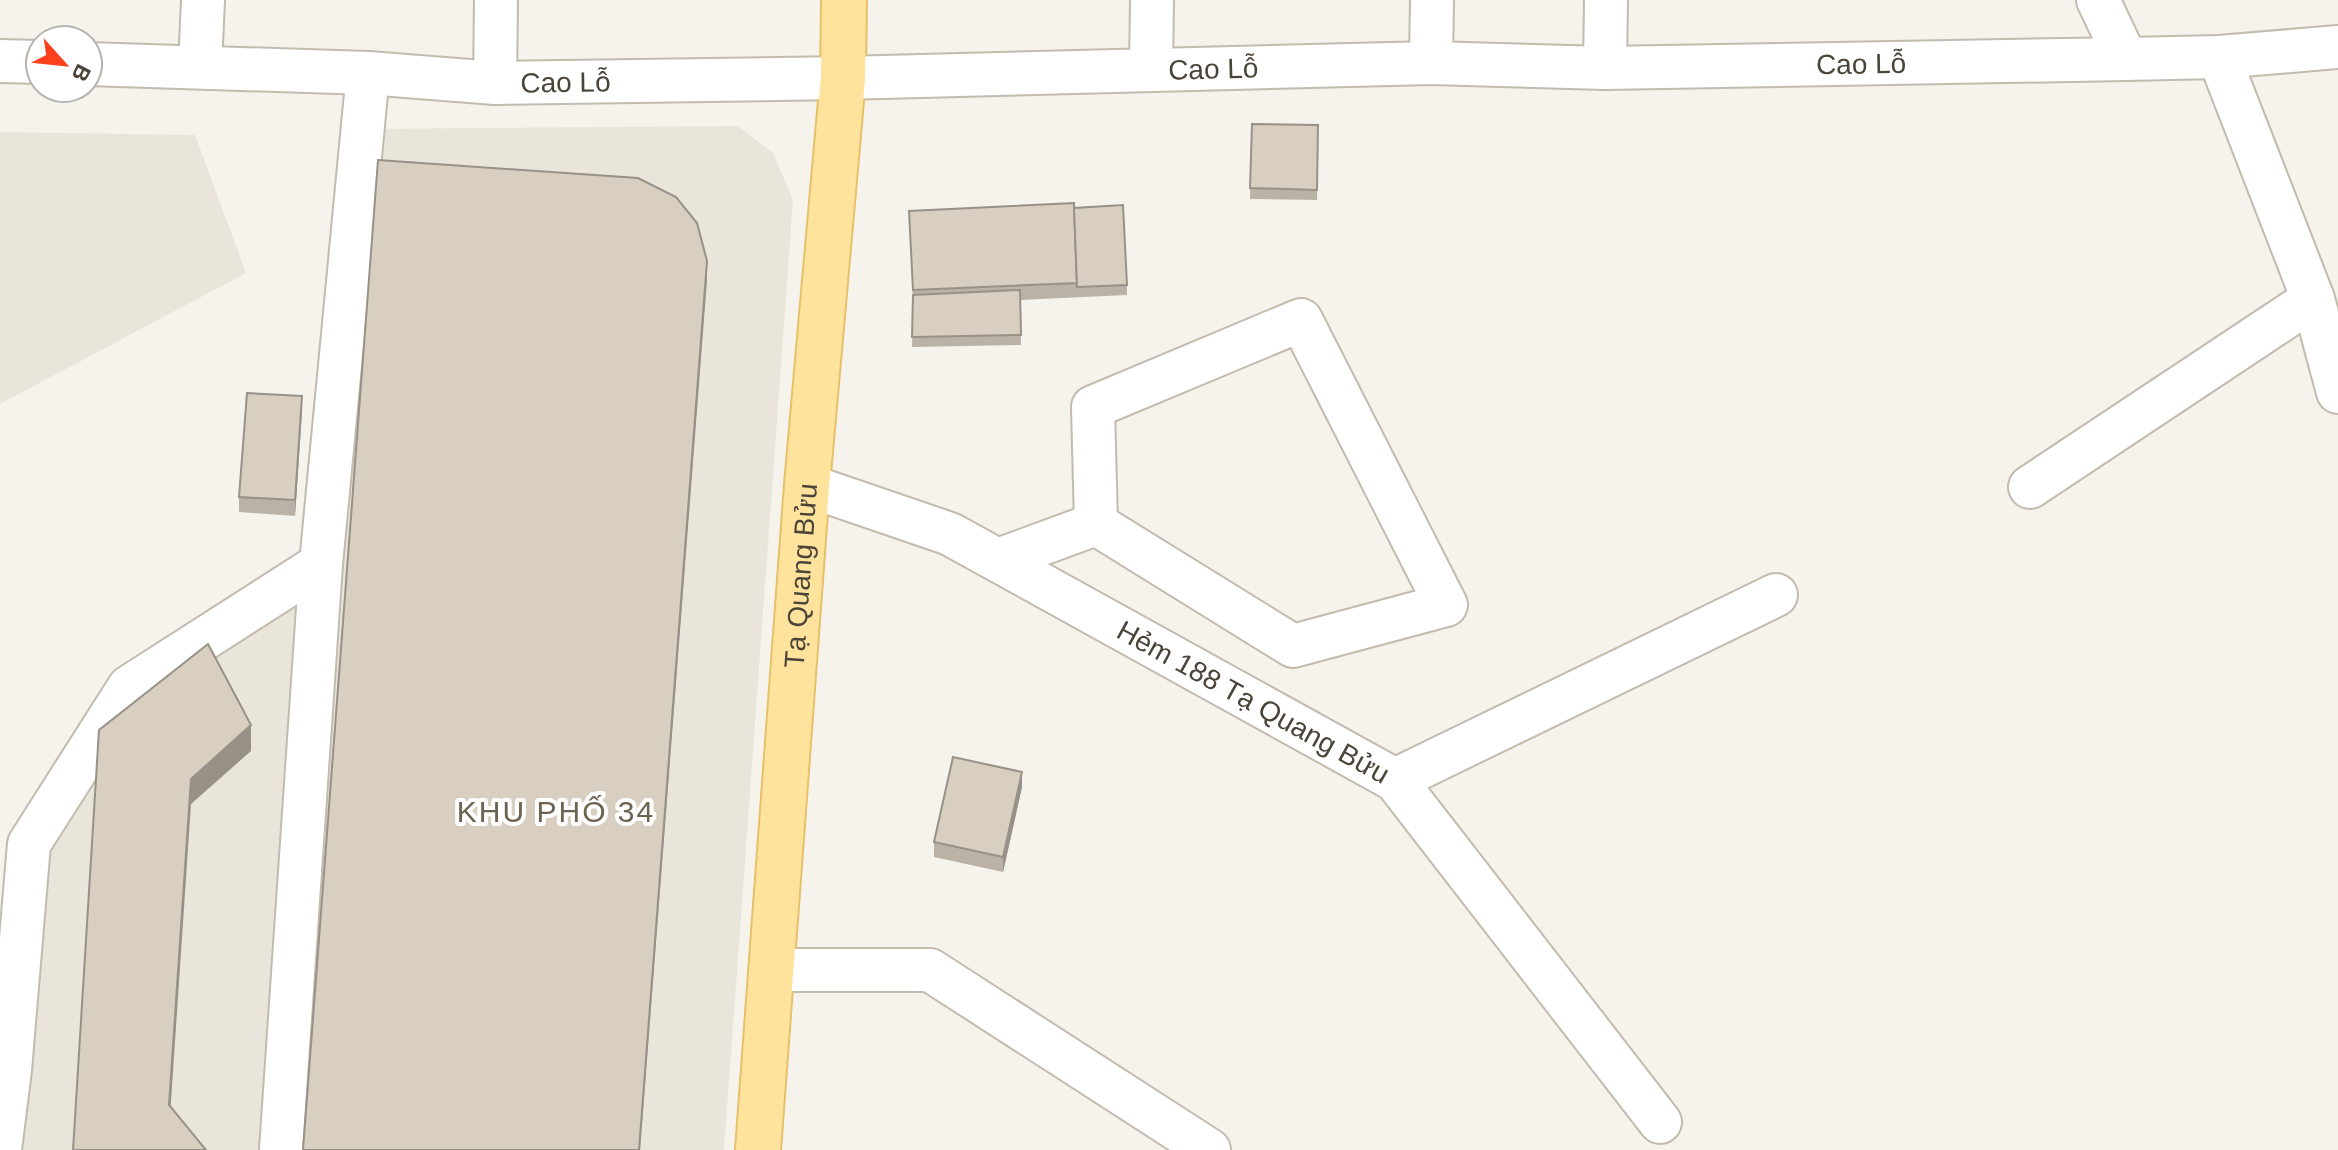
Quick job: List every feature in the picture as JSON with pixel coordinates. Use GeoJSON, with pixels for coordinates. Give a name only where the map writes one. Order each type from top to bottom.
{"type":"FeatureCollection","features":[{"type":"Feature","properties":{"kind":"main road","name":"Tạ Quang Bửu"},"geometry":{"type":"LineString","coordinates":[[758,1150],[807,485],[843,78],[844,0]]}},
{"type":"Feature","properties":{"kind":"street"},"geometry":{"type":"LineString","coordinates":[[200,67],[203,0]]}},
{"type":"Feature","properties":{"kind":"street"},"geometry":{"type":"LineString","coordinates":[[495,83],[496,0]]}},
{"type":"Feature","properties":{"kind":"street"},"geometry":{"type":"LineString","coordinates":[[1151,69],[1152,0]]}},
{"type":"Feature","properties":{"kind":"street"},"geometry":{"type":"LineString","coordinates":[[1431,63],[1432,0]]}},
{"type":"Feature","properties":{"kind":"street"},"geometry":{"type":"LineString","coordinates":[[1605,68],[1606,0]]}},
{"type":"Feature","properties":{"kind":"street"},"geometry":{"type":"LineString","coordinates":[[2098,0],[2126,59]]}},
{"type":"Feature","properties":{"kind":"street","name":"Cao Lỗ"},"geometry":{"type":"LineString","coordinates":[[104,64],[368,73],[495,83],[843,78],[1431,63],[1605,68],[2126,59],[2219,57],[2338,47]]}},
{"type":"Feature","properties":{"kind":"street"},"geometry":{"type":"LineString","coordinates":[[2219,57],[2324,319],[2338,392]]}},
{"type":"Feature","properties":{"kind":"street"},"geometry":{"type":"LineString","coordinates":[[0,61],[24,62]]}},
{"type":"Feature","properties":{"kind":"street"},"geometry":{"type":"LineString","coordinates":[[281,1150],[321,564],[368,73]]}},
{"type":"Feature","properties":{"kind":"street"},"geometry":{"type":"LineString","coordinates":[[2030,487],[2324,319]]}},
{"type":"Feature","properties":{"kind":"street"},"geometry":{"type":"LineString","coordinates":[[1301,320],[1446,605],[1293,646],[1096,524],[1093,407],[1301,320]]}},
{"type":"Feature","properties":{"kind":"street","name":"Hẻm 188 Tạ Quang Bửu"},"geometry":{"type":"LineString","coordinates":[[807,485],[950,534],[1395,780],[1660,1122]]}},
{"type":"Feature","properties":{"kind":"street"},"geometry":{"type":"LineString","coordinates":[[998,560],[1096,524]]}},
{"type":"Feature","properties":{"kind":"street"},"geometry":{"type":"LineString","coordinates":[[0,1149],[10,1070],[29,844],[129,687],[321,564]]}},
{"type":"Feature","properties":{"kind":"street"},"geometry":{"type":"LineString","coordinates":[[1395,780],[1776,595]]}},
{"type":"Feature","properties":{"kind":"street"},"geometry":{"type":"LineString","coordinates":[[772,970],[930,970],[1209,1150]]}},
{"type":"Feature","properties":{"kind":"shaded area"},"geometry":{"type":"Polygon","coordinates":[[[738,126],[773,153],[793,200],[724,1150],[22,1150],[44,847],[137,696],[333,564],[367,129],[738,126]]]}},
{"type":"Feature","properties":{"kind":"shaded area"},"geometry":{"type":"Polygon","coordinates":[[[0,132],[195,135],[246,273],[0,404],[0,132]]]}},
{"type":"Feature","properties":{"kind":"building"},"geometry":{"type":"Polygon","coordinates":[[[1252,124],[1318,125],[1317,190],[1250,188],[1252,124]]]}},
{"type":"Feature","properties":{"kind":"building"},"geometry":{"type":"Polygon","coordinates":[[[378,160],[638,178],[676,197],[697,223],[707,261],[639,1150],[303,1150],[378,160]]]}},
{"type":"Feature","properties":{"kind":"building"},"geometry":{"type":"Polygon","coordinates":[[[1074,203],[1077,283],[913,290],[909,211],[1074,203]]]}},
{"type":"Feature","properties":{"kind":"building"},"geometry":{"type":"Polygon","coordinates":[[[1123,205],[1127,285],[1077,287],[1074,208],[1123,205]]]}},
{"type":"Feature","properties":{"kind":"building"},"geometry":{"type":"Polygon","coordinates":[[[1020,290],[1021,335],[912,337],[913,295],[1020,290]]]}},
{"type":"Feature","properties":{"kind":"building"},"geometry":{"type":"Polygon","coordinates":[[[247,393],[302,396],[295,500],[239,497],[247,393]]]}},
{"type":"Feature","properties":{"kind":"building"},"geometry":{"type":"Polygon","coordinates":[[[208,644],[251,725],[191,779],[169,1105],[206,1150],[73,1150],[99,730],[208,644]]]}},
{"type":"Feature","properties":{"kind":"building"},"geometry":{"type":"Polygon","coordinates":[[[953,757],[1022,772],[1003,857],[934,842],[953,757]]]}},
{"type":"Feature","properties":{"kind":"district","name":"KHU PHỐ 34"},"geometry":{"type":"Point","coordinates":[556,812]}}]}
